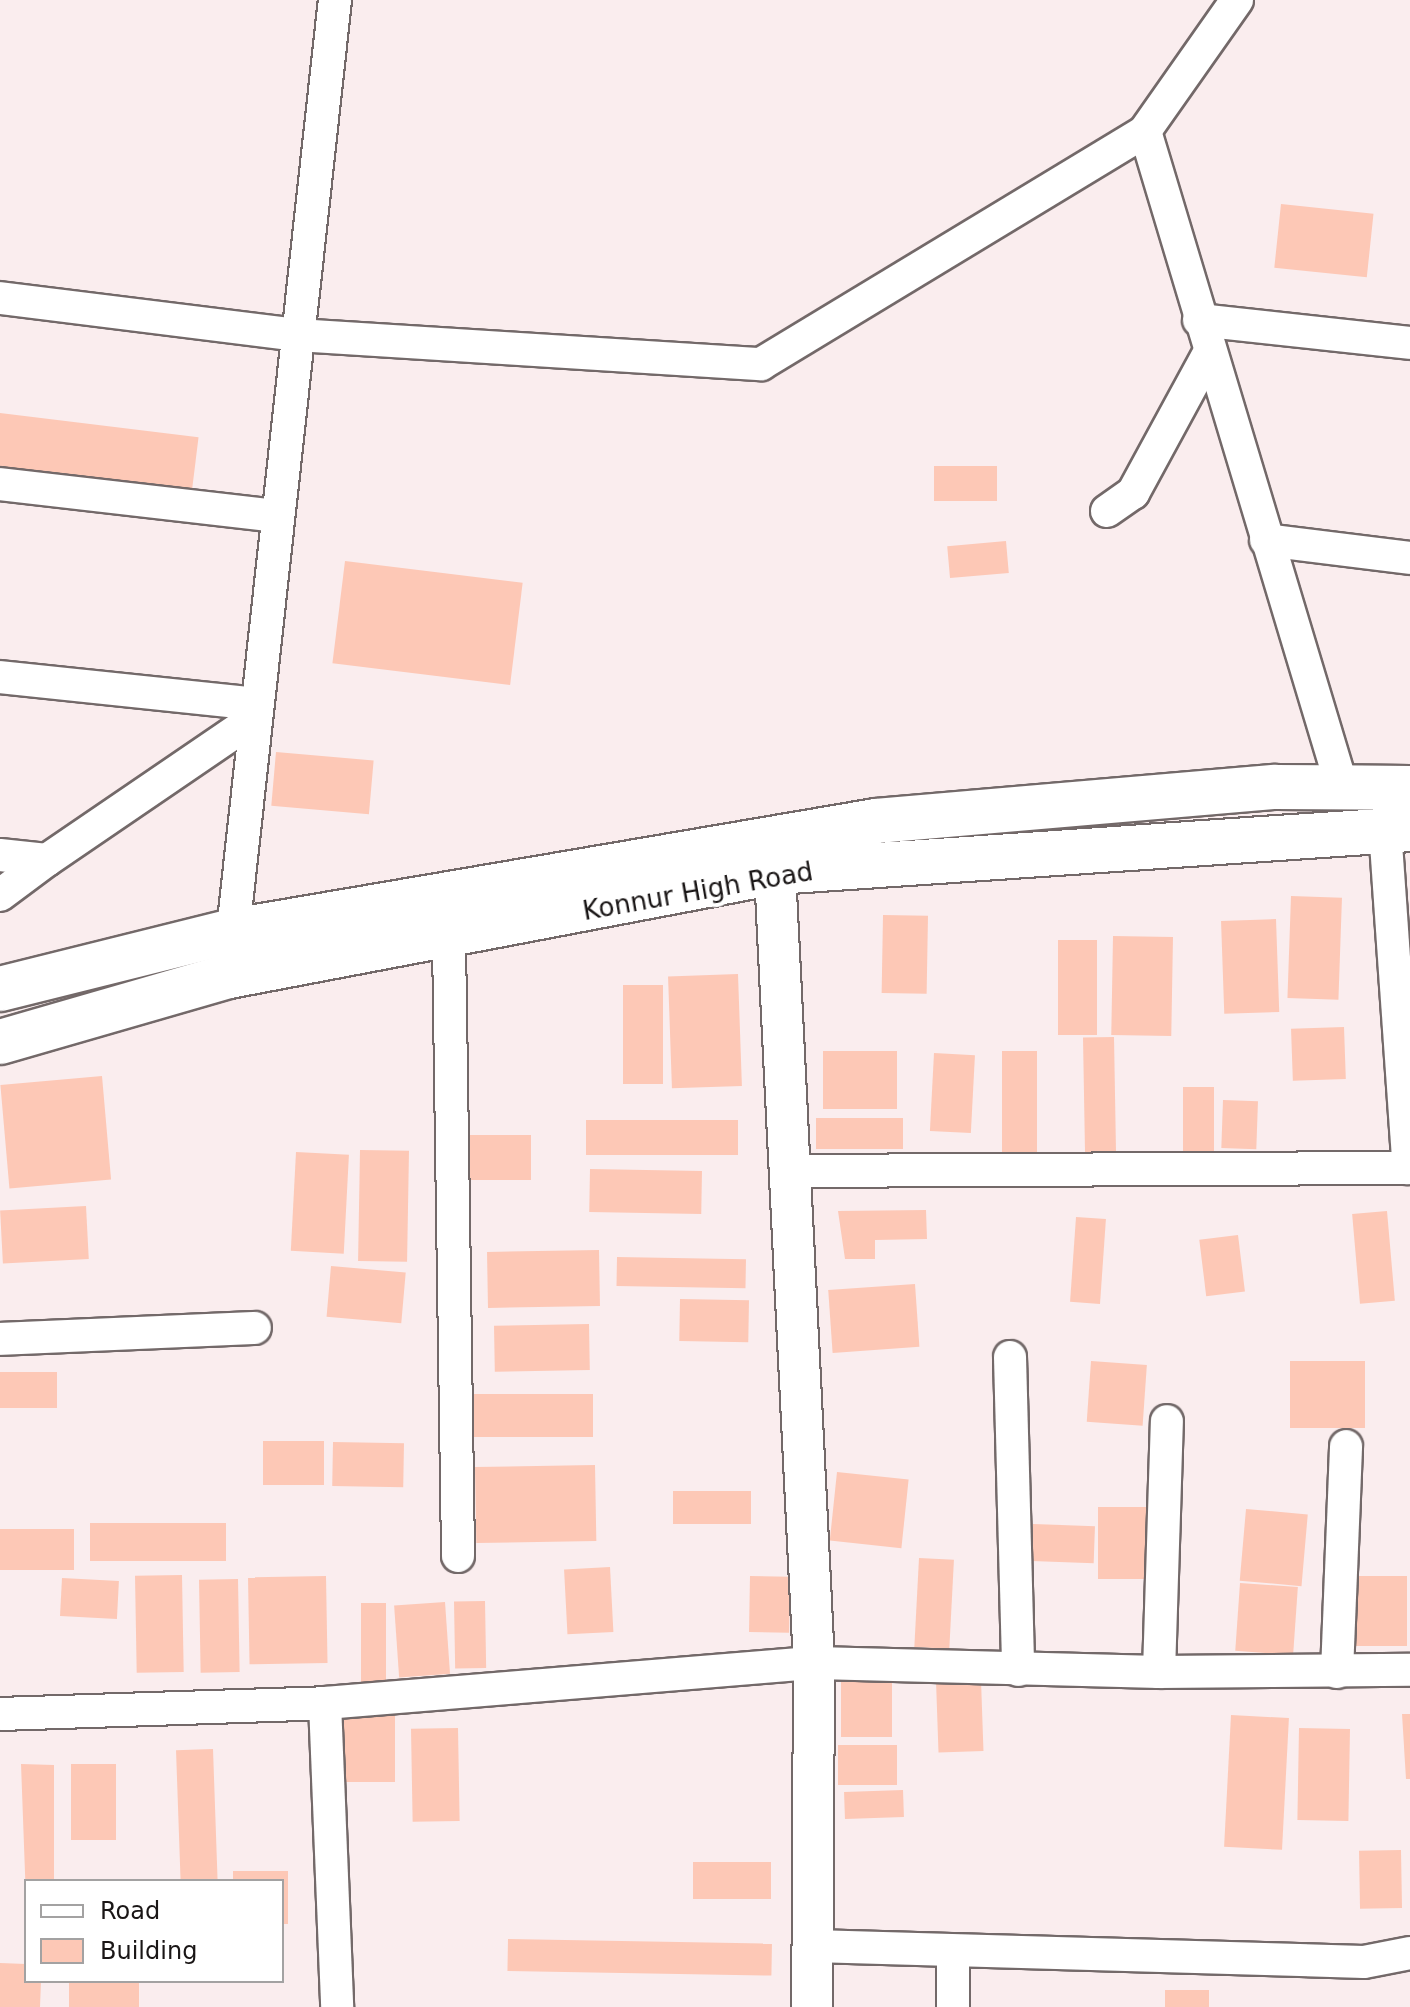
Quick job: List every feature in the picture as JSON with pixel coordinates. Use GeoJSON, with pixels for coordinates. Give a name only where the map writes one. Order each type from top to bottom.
{"type":"FeatureCollection","features":[{"type":"Feature","properties":{"kind":"main road"},"geometry":{"type":"LineString","coordinates":[[0,989],[233,931],[876,821],[1342,787],[1410,788]]}},
{"type":"Feature","properties":{"kind":"main road","name":"Konnur High Road"},"geometry":{"type":"LineString","coordinates":[[0,1042],[229,976],[449,940],[775,872],[1397,829]]}},
{"type":"Feature","properties":{"kind":"street"},"geometry":{"type":"LineString","coordinates":[[233,931],[335,0]]}},
{"type":"Feature","properties":{"kind":"street"},"geometry":{"type":"LineString","coordinates":[[0,298],[297,335],[761,364],[1145,131],[1237,0]]}},
{"type":"Feature","properties":{"kind":"street"},"geometry":{"type":"LineString","coordinates":[[1145,131],[1199,320],[1342,787]]}},
{"type":"Feature","properties":{"kind":"street"},"geometry":{"type":"LineString","coordinates":[[1199,320],[1410,343]]}},
{"type":"Feature","properties":{"kind":"street"},"geometry":{"type":"LineString","coordinates":[[1107,511],[1133,493],[1209,353]]}},
{"type":"Feature","properties":{"kind":"street"},"geometry":{"type":"LineString","coordinates":[[0,484],[277,516]]}},
{"type":"Feature","properties":{"kind":"street"},"geometry":{"type":"LineString","coordinates":[[1266,540],[1410,558]]}},
{"type":"Feature","properties":{"kind":"street"},"geometry":{"type":"LineString","coordinates":[[0,677],[256,711]]}},
{"type":"Feature","properties":{"kind":"street"},"geometry":{"type":"LineString","coordinates":[[0,895],[256,711]]}},
{"type":"Feature","properties":{"kind":"street"},"geometry":{"type":"LineString","coordinates":[[787,1171],[1410,1168],[1397,829]]}},
{"type":"Feature","properties":{"kind":"street"},"geometry":{"type":"LineString","coordinates":[[0,855],[47,860]]}},
{"type":"Feature","properties":{"kind":"street"},"geometry":{"type":"LineString","coordinates":[[775,872],[787,1171],[814,1663],[812,2007]]}},
{"type":"Feature","properties":{"kind":"street"},"geometry":{"type":"LineString","coordinates":[[449,940],[458,1556]]}},
{"type":"Feature","properties":{"kind":"street"},"geometry":{"type":"LineString","coordinates":[[0,1339],[255,1328]]}},
{"type":"Feature","properties":{"kind":"street"},"geometry":{"type":"LineString","coordinates":[[1010,1357],[1018,1670]]}},
{"type":"Feature","properties":{"kind":"street"},"geometry":{"type":"LineString","coordinates":[[1159,1672],[1167,1421]]}},
{"type":"Feature","properties":{"kind":"street"},"geometry":{"type":"LineString","coordinates":[[1337,1672],[1346,1446]]}},
{"type":"Feature","properties":{"kind":"street"},"geometry":{"type":"LineString","coordinates":[[0,1714],[325,1703],[814,1663],[1159,1672],[1410,1670]]}},
{"type":"Feature","properties":{"kind":"street"},"geometry":{"type":"LineString","coordinates":[[325,1703],[337,2007]]}},
{"type":"Feature","properties":{"kind":"street"},"geometry":{"type":"LineString","coordinates":[[813,1946],[953,1952],[1409,1961]]}},
{"type":"Feature","properties":{"kind":"street"},"geometry":{"type":"LineString","coordinates":[[953,1952],[953,2007]]}},
{"type":"Feature","properties":{"kind":"building"},"geometry":{"type":"Polygon","coordinates":[[[1281,204],[1373,214],[1367,277],[1274,268],[1281,204]]]}},
{"type":"Feature","properties":{"kind":"building"},"geometry":{"type":"Polygon","coordinates":[[[0,413],[199,437],[192,490],[0,466],[0,413]]]}},
{"type":"Feature","properties":{"kind":"building"},"geometry":{"type":"Polygon","coordinates":[[[934,466],[997,466],[997,501],[934,501],[934,466]]]}},
{"type":"Feature","properties":{"kind":"building"},"geometry":{"type":"Polygon","coordinates":[[[1006,541],[1009,573],[950,578],[947,546],[1006,541]]]}},
{"type":"Feature","properties":{"kind":"building"},"geometry":{"type":"Polygon","coordinates":[[[345,561],[523,583],[510,685],[332,663],[345,561]]]}},
{"type":"Feature","properties":{"kind":"building"},"geometry":{"type":"Polygon","coordinates":[[[276,752],[374,761],[369,814],[271,806],[276,752]]]}},
{"type":"Feature","properties":{"kind":"building"},"geometry":{"type":"Polygon","coordinates":[[[1291,896],[1342,898],[1338,1000],[1287,998],[1291,896]]]}},
{"type":"Feature","properties":{"kind":"building"},"geometry":{"type":"Polygon","coordinates":[[[883,915],[928,916],[927,994],[882,993],[883,915]]]}},
{"type":"Feature","properties":{"kind":"building"},"geometry":{"type":"Polygon","coordinates":[[[1276,919],[1279,1012],[1224,1014],[1221,921],[1276,919]]]}},
{"type":"Feature","properties":{"kind":"building"},"geometry":{"type":"Polygon","coordinates":[[[1113,936],[1173,937],[1171,1036],[1111,1035],[1113,936]]]}},
{"type":"Feature","properties":{"kind":"building"},"geometry":{"type":"Polygon","coordinates":[[[1058,940],[1097,940],[1097,1035],[1058,1035],[1058,940]]]}},
{"type":"Feature","properties":{"kind":"building"},"geometry":{"type":"Polygon","coordinates":[[[738,974],[742,1086],[672,1088],[668,976],[738,974]]]}},
{"type":"Feature","properties":{"kind":"building"},"geometry":{"type":"Polygon","coordinates":[[[623,985],[663,985],[663,1084],[623,1084],[623,985]]]}},
{"type":"Feature","properties":{"kind":"building"},"geometry":{"type":"Polygon","coordinates":[[[1344,1027],[1346,1079],[1293,1081],[1291,1029],[1344,1027]]]}},
{"type":"Feature","properties":{"kind":"building"},"geometry":{"type":"Polygon","coordinates":[[[1114,1037],[1116,1158],[1085,1159],[1083,1038],[1114,1037]]]}},
{"type":"Feature","properties":{"kind":"building"},"geometry":{"type":"Polygon","coordinates":[[[823,1051],[897,1051],[897,1109],[823,1109],[823,1051]]]}},
{"type":"Feature","properties":{"kind":"building"},"geometry":{"type":"Polygon","coordinates":[[[1002,1051],[1037,1051],[1037,1153],[1002,1153],[1002,1051]]]}},
{"type":"Feature","properties":{"kind":"building"},"geometry":{"type":"Polygon","coordinates":[[[934,1053],[975,1055],[971,1133],[930,1131],[934,1053]]]}},
{"type":"Feature","properties":{"kind":"building"},"geometry":{"type":"Polygon","coordinates":[[[102,1076],[111,1180],[9,1188],[0,1085],[102,1076]]]}},
{"type":"Feature","properties":{"kind":"building"},"geometry":{"type":"Polygon","coordinates":[[[1183,1087],[1214,1087],[1214,1156],[1183,1156],[1183,1087]]]}},
{"type":"Feature","properties":{"kind":"building"},"geometry":{"type":"Polygon","coordinates":[[[1223,1100],[1258,1101],[1256,1149],[1221,1148],[1223,1100]]]}},
{"type":"Feature","properties":{"kind":"building"},"geometry":{"type":"Polygon","coordinates":[[[816,1118],[903,1118],[903,1149],[816,1149],[816,1118]]]}},
{"type":"Feature","properties":{"kind":"building"},"geometry":{"type":"Polygon","coordinates":[[[586,1120],[738,1120],[738,1155],[586,1155],[586,1120]]]}},
{"type":"Feature","properties":{"kind":"building"},"geometry":{"type":"Polygon","coordinates":[[[470,1135],[531,1135],[531,1180],[470,1180],[470,1135]]]}},
{"type":"Feature","properties":{"kind":"building"},"geometry":{"type":"Polygon","coordinates":[[[360,1150],[409,1151],[407,1262],[358,1261],[360,1150]]]}},
{"type":"Feature","properties":{"kind":"building"},"geometry":{"type":"Polygon","coordinates":[[[296,1152],[349,1155],[344,1254],[291,1251],[296,1152]]]}},
{"type":"Feature","properties":{"kind":"building"},"geometry":{"type":"Polygon","coordinates":[[[590,1169],[702,1171],[701,1214],[589,1212],[590,1169]]]}},
{"type":"Feature","properties":{"kind":"building"},"geometry":{"type":"Polygon","coordinates":[[[86,1206],[89,1259],[3,1263],[0,1211],[86,1206]]]}},
{"type":"Feature","properties":{"kind":"building"},"geometry":{"type":"Polygon","coordinates":[[[926,1210],[927,1239],[875,1240],[875,1259],[845,1259],[838,1211],[926,1210]]]}},
{"type":"Feature","properties":{"kind":"building"},"geometry":{"type":"Polygon","coordinates":[[[1387,1211],[1395,1301],[1360,1304],[1352,1214],[1387,1211]]]}},
{"type":"Feature","properties":{"kind":"building"},"geometry":{"type":"Polygon","coordinates":[[[1076,1217],[1106,1219],[1100,1304],[1070,1302],[1076,1217]]]}},
{"type":"Feature","properties":{"kind":"building"},"geometry":{"type":"Polygon","coordinates":[[[1238,1235],[1245,1292],[1206,1296],[1199,1240],[1238,1235]]]}},
{"type":"Feature","properties":{"kind":"building"},"geometry":{"type":"Polygon","coordinates":[[[599,1250],[600,1306],[488,1308],[487,1252],[599,1250]]]}},
{"type":"Feature","properties":{"kind":"building"},"geometry":{"type":"Polygon","coordinates":[[[617,1257],[746,1259],[745,1288],[616,1286],[617,1257]]]}},
{"type":"Feature","properties":{"kind":"building"},"geometry":{"type":"Polygon","coordinates":[[[331,1266],[406,1273],[401,1323],[327,1317],[331,1266]]]}},
{"type":"Feature","properties":{"kind":"building"},"geometry":{"type":"Polygon","coordinates":[[[915,1284],[919,1347],[833,1353],[828,1290],[915,1284]]]}},
{"type":"Feature","properties":{"kind":"building"},"geometry":{"type":"Polygon","coordinates":[[[680,1299],[749,1300],[748,1342],[679,1341],[680,1299]]]}},
{"type":"Feature","properties":{"kind":"building"},"geometry":{"type":"Polygon","coordinates":[[[589,1324],[590,1370],[495,1372],[494,1326],[589,1324]]]}},
{"type":"Feature","properties":{"kind":"building"},"geometry":{"type":"Polygon","coordinates":[[[1091,1361],[1147,1365],[1143,1426],[1087,1422],[1091,1361]]]}},
{"type":"Feature","properties":{"kind":"building"},"geometry":{"type":"Polygon","coordinates":[[[1290,1361],[1365,1361],[1365,1428],[1290,1428],[1290,1361]]]}},
{"type":"Feature","properties":{"kind":"building"},"geometry":{"type":"Polygon","coordinates":[[[0,1372],[57,1372],[57,1408],[0,1408],[0,1372]]]}},
{"type":"Feature","properties":{"kind":"building"},"geometry":{"type":"Polygon","coordinates":[[[471,1394],[593,1394],[593,1437],[471,1437],[471,1394]]]}},
{"type":"Feature","properties":{"kind":"building"},"geometry":{"type":"Polygon","coordinates":[[[263,1441],[324,1441],[324,1485],[263,1485],[263,1441]]]}},
{"type":"Feature","properties":{"kind":"building"},"geometry":{"type":"Polygon","coordinates":[[[333,1442],[404,1443],[403,1487],[332,1486],[333,1442]]]}},
{"type":"Feature","properties":{"kind":"building"},"geometry":{"type":"Polygon","coordinates":[[[595,1465],[596,1541],[476,1543],[475,1467],[595,1465]]]}},
{"type":"Feature","properties":{"kind":"building"},"geometry":{"type":"Polygon","coordinates":[[[837,1472],[909,1480],[901,1548],[830,1541],[837,1472]]]}},
{"type":"Feature","properties":{"kind":"building"},"geometry":{"type":"Polygon","coordinates":[[[673,1491],[751,1491],[751,1524],[673,1524],[673,1491]]]}},
{"type":"Feature","properties":{"kind":"building"},"geometry":{"type":"Polygon","coordinates":[[[1098,1507],[1150,1507],[1150,1579],[1098,1579],[1098,1507]]]}},
{"type":"Feature","properties":{"kind":"building"},"geometry":{"type":"Polygon","coordinates":[[[1246,1509],[1308,1514],[1301,1586],[1240,1581],[1246,1509]]]}},
{"type":"Feature","properties":{"kind":"building"},"geometry":{"type":"Polygon","coordinates":[[[90,1523],[226,1523],[226,1561],[90,1561],[90,1523]]]}},
{"type":"Feature","properties":{"kind":"building"},"geometry":{"type":"Polygon","coordinates":[[[1033,1524],[1095,1526],[1094,1563],[1032,1561],[1033,1524]]]}},
{"type":"Feature","properties":{"kind":"building"},"geometry":{"type":"Polygon","coordinates":[[[0,1529],[74,1529],[74,1570],[0,1570],[0,1529]]]}},
{"type":"Feature","properties":{"kind":"building"},"geometry":{"type":"Polygon","coordinates":[[[919,1558],[954,1560],[949,1649],[914,1647],[919,1558]]]}},
{"type":"Feature","properties":{"kind":"building"},"geometry":{"type":"Polygon","coordinates":[[[610,1567],[613,1632],[567,1634],[564,1569],[610,1567]]]}},
{"type":"Feature","properties":{"kind":"building"},"geometry":{"type":"Polygon","coordinates":[[[182,1575],[184,1672],[137,1673],[135,1576],[182,1575]]]}},
{"type":"Feature","properties":{"kind":"building"},"geometry":{"type":"Polygon","coordinates":[[[326,1576],[328,1663],[250,1664],[248,1577],[326,1576]]]}},
{"type":"Feature","properties":{"kind":"building"},"geometry":{"type":"Polygon","coordinates":[[[750,1576],[790,1577],[789,1633],[749,1632],[750,1576]]]}},
{"type":"Feature","properties":{"kind":"building"},"geometry":{"type":"Polygon","coordinates":[[[1348,1576],[1407,1576],[1407,1646],[1348,1646],[1348,1576]]]}},
{"type":"Feature","properties":{"kind":"building"},"geometry":{"type":"Polygon","coordinates":[[[62,1578],[119,1581],[117,1619],[60,1616],[62,1578]]]}},
{"type":"Feature","properties":{"kind":"building"},"geometry":{"type":"Polygon","coordinates":[[[238,1579],[240,1672],[201,1673],[199,1580],[238,1579]]]}},
{"type":"Feature","properties":{"kind":"building"},"geometry":{"type":"Polygon","coordinates":[[[1240,1583],[1298,1587],[1293,1655],[1235,1651],[1240,1583]]]}},
{"type":"Feature","properties":{"kind":"building"},"geometry":{"type":"Polygon","coordinates":[[[485,1601],[486,1668],[455,1669],[454,1602],[485,1601]]]}},
{"type":"Feature","properties":{"kind":"building"},"geometry":{"type":"Polygon","coordinates":[[[445,1602],[450,1674],[399,1677],[394,1606],[445,1602]]]}},
{"type":"Feature","properties":{"kind":"building"},"geometry":{"type":"Polygon","coordinates":[[[361,1603],[386,1603],[386,1683],[361,1683],[361,1603]]]}},
{"type":"Feature","properties":{"kind":"building"},"geometry":{"type":"Polygon","coordinates":[[[841,1680],[892,1680],[892,1737],[841,1737],[841,1680]]]}},
{"type":"Feature","properties":{"kind":"building"},"geometry":{"type":"Polygon","coordinates":[[[981,1680],[983,1751],[939,1753],[936,1682],[981,1680]]]}},
{"type":"Feature","properties":{"kind":"building"},"geometry":{"type":"Polygon","coordinates":[[[344,1710],[395,1710],[395,1782],[344,1782],[344,1710]]]}},
{"type":"Feature","properties":{"kind":"building"},"geometry":{"type":"Polygon","coordinates":[[[1402,1714],[1410,1714],[1410,1779],[1406,1779],[1402,1714]]]}},
{"type":"Feature","properties":{"kind":"building"},"geometry":{"type":"Polygon","coordinates":[[[1231,1715],[1289,1718],[1282,1850],[1224,1847],[1231,1715]]]}},
{"type":"Feature","properties":{"kind":"building"},"geometry":{"type":"Polygon","coordinates":[[[458,1728],[460,1821],[413,1822],[411,1729],[458,1728]]]}},
{"type":"Feature","properties":{"kind":"building"},"geometry":{"type":"Polygon","coordinates":[[[1299,1728],[1350,1729],[1348,1821],[1297,1820],[1299,1728]]]}},
{"type":"Feature","properties":{"kind":"building"},"geometry":{"type":"Polygon","coordinates":[[[838,1745],[897,1745],[897,1785],[838,1785],[838,1745]]]}},
{"type":"Feature","properties":{"kind":"building"},"geometry":{"type":"Polygon","coordinates":[[[213,1749],[218,1879],[181,1879],[176,1750],[213,1749]]]}},
{"type":"Feature","properties":{"kind":"building"},"geometry":{"type":"Polygon","coordinates":[[[21,1764],[54,1765],[54,1879],[25,1879],[21,1764]]]}},
{"type":"Feature","properties":{"kind":"building"},"geometry":{"type":"Polygon","coordinates":[[[71,1764],[116,1764],[116,1840],[71,1840],[71,1764]]]}},
{"type":"Feature","properties":{"kind":"building"},"geometry":{"type":"Polygon","coordinates":[[[903,1790],[904,1817],[845,1819],[844,1792],[903,1790]]]}},
{"type":"Feature","properties":{"kind":"building"},"geometry":{"type":"Polygon","coordinates":[[[1401,1850],[1402,1908],[1360,1909],[1359,1851],[1401,1850]]]}},
{"type":"Feature","properties":{"kind":"building"},"geometry":{"type":"Polygon","coordinates":[[[693,1862],[771,1862],[771,1899],[693,1899],[693,1862]]]}},
{"type":"Feature","properties":{"kind":"building"},"geometry":{"type":"Polygon","coordinates":[[[233,1871],[288,1871],[288,1924],[284,1924],[284,1879],[233,1879],[233,1871]]]}},
{"type":"Feature","properties":{"kind":"building"},"geometry":{"type":"Polygon","coordinates":[[[508,1939],[772,1944],[771,1976],[507,1971],[508,1939]]]}},
{"type":"Feature","properties":{"kind":"building"},"geometry":{"type":"Polygon","coordinates":[[[0,1963],[24,1964],[24,1983],[41,1983],[40,2007],[0,2007],[0,1963]]]}},
{"type":"Feature","properties":{"kind":"building"},"geometry":{"type":"Polygon","coordinates":[[[69,1983],[139,1983],[139,2007],[69,2007],[69,1983]]]}},
{"type":"Feature","properties":{"kind":"building"},"geometry":{"type":"Polygon","coordinates":[[[1165,1990],[1209,1990],[1209,2007],[1165,2007],[1165,1990]]]}}]}
